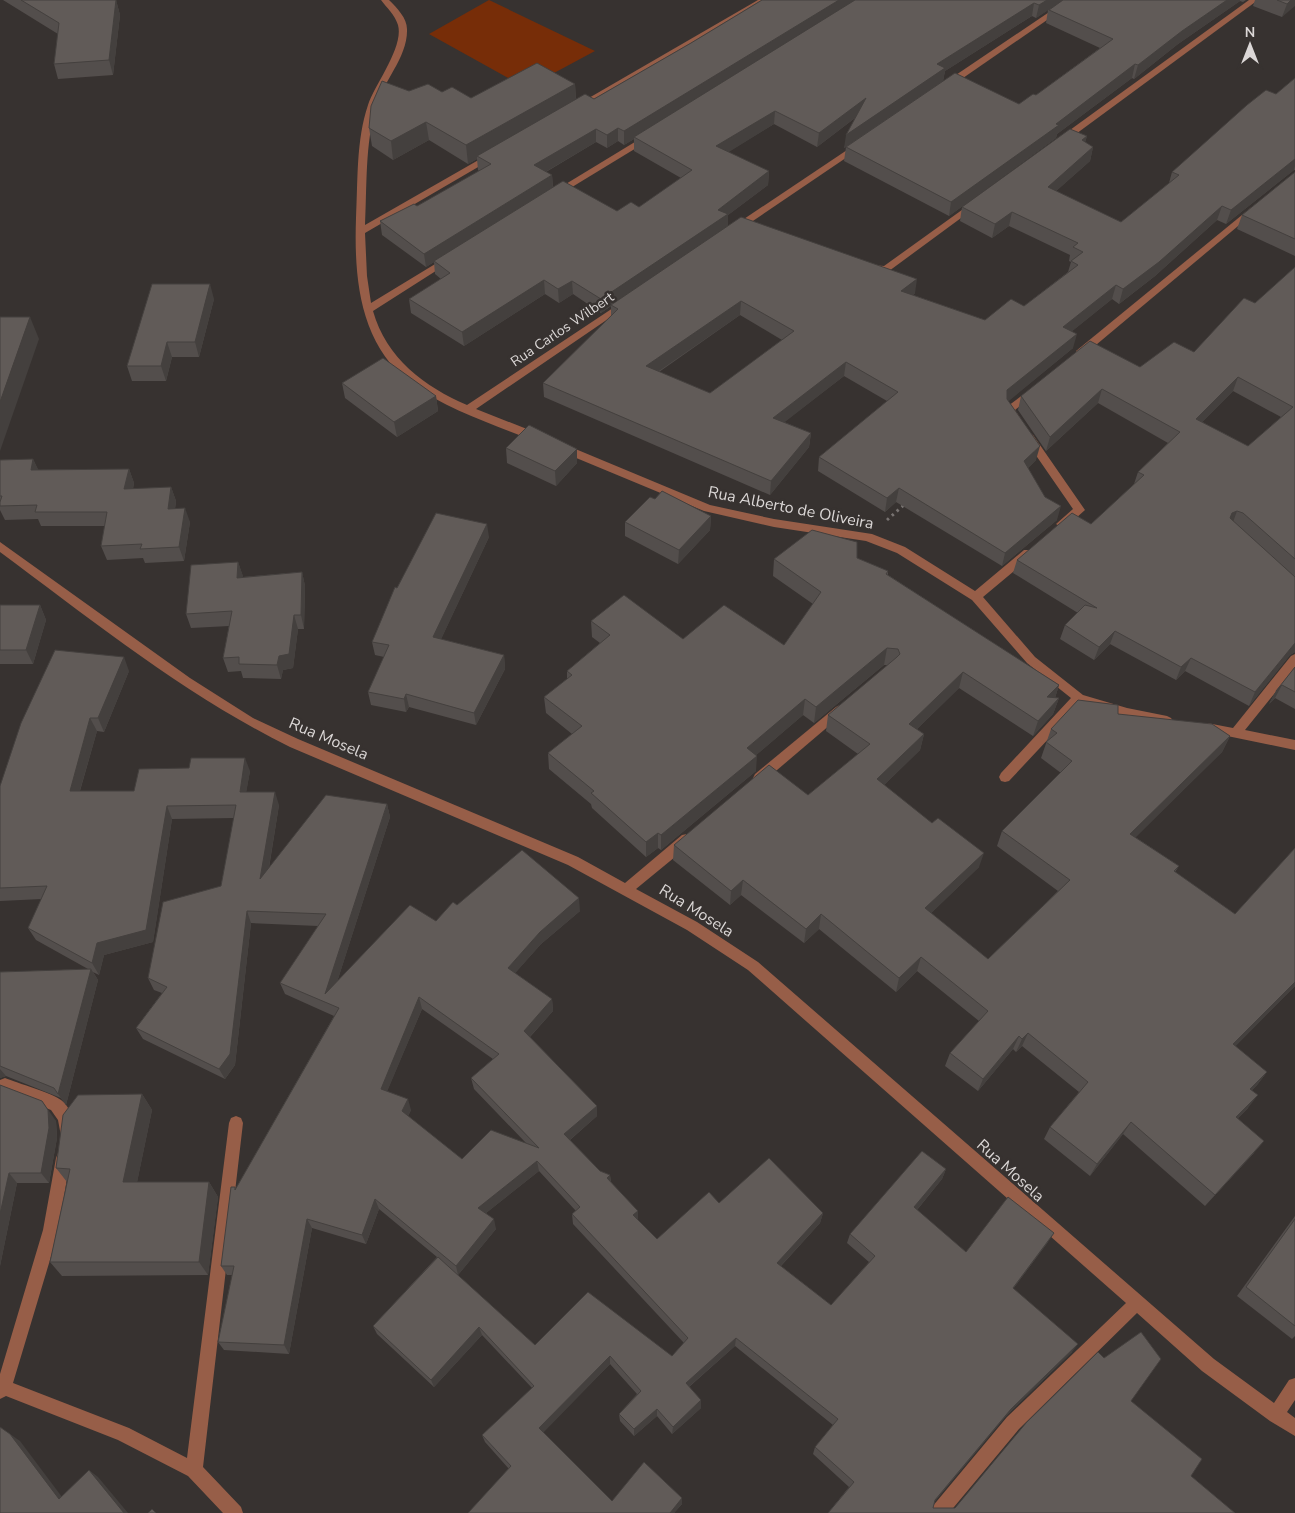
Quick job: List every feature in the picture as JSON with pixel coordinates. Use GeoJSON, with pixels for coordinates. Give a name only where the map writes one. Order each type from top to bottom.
{"type":"FeatureCollection","features":[{"type":"Feature","properties":{"kind":"street","name":"Rua Alberto de Oliveira"},"geometry":{"type":"LineString","coordinates":[[385,0],[396,12],[403,27],[401,41],[373,103],[366,130],[360,232],[367,310],[377,332],[393,357],[413,380],[470,409],[708,508],[774,523],[868,537],[901,550],[976,597],[1030,660],[1079,698],[1127,713],[1181,724]]}},
{"type":"Feature","properties":{"kind":"street"},"geometry":{"type":"LineString","coordinates":[[575,108],[764,0]]}},
{"type":"Feature","properties":{"kind":"street"},"geometry":{"type":"LineString","coordinates":[[941,89],[1072,0]]}},
{"type":"Feature","properties":{"kind":"street"},"geometry":{"type":"LineString","coordinates":[[1054,146],[1254,0]]}},
{"type":"Feature","properties":{"kind":"street"},"geometry":{"type":"LineString","coordinates":[[551,196],[660,129]]}},
{"type":"Feature","properties":{"kind":"street"},"geometry":{"type":"LineString","coordinates":[[729,234],[749,224],[868,139]]}},
{"type":"Feature","properties":{"kind":"street"},"geometry":{"type":"LineString","coordinates":[[360,232],[497,153]]}},
{"type":"Feature","properties":{"kind":"street"},"geometry":{"type":"LineString","coordinates":[[860,264],[878,270],[886,270],[982,199]]}},
{"type":"Feature","properties":{"kind":"street"},"geometry":{"type":"LineString","coordinates":[[1075,357],[1265,199]]}},
{"type":"Feature","properties":{"kind":"street"},"geometry":{"type":"LineString","coordinates":[[367,310],[459,253]]}},
{"type":"Feature","properties":{"kind":"street","name":"Rua Carlos Wilbert"},"geometry":{"type":"LineString","coordinates":[[470,409],[632,299]]}},
{"type":"Feature","properties":{"kind":"street"},"geometry":{"type":"LineString","coordinates":[[1038,386],[1009,409],[1079,510],[1057,529]]}},
{"type":"Feature","properties":{"kind":"street","name":"Rua Mosela"},"geometry":{"type":"LineString","coordinates":[[0,546],[139,649],[249,721],[294,743],[573,861],[692,926],[753,966],[1136,1304],[1208,1365],[1295,1428]]}},
{"type":"Feature","properties":{"kind":"street"},"geometry":{"type":"LineString","coordinates":[[976,597],[1035,548]]}},
{"type":"Feature","properties":{"kind":"street"},"geometry":{"type":"LineString","coordinates":[[1235,734],[1295,659]]}},
{"type":"Feature","properties":{"kind":"street"},"geometry":{"type":"LineString","coordinates":[[1005,777],[1079,698]]}},
{"type":"Feature","properties":{"kind":"street"},"geometry":{"type":"LineString","coordinates":[[747,788],[852,700]]}},
{"type":"Feature","properties":{"kind":"street"},"geometry":{"type":"LineString","coordinates":[[1199,727],[1295,745]]}},
{"type":"Feature","properties":{"kind":"street"},"geometry":{"type":"LineString","coordinates":[[627,889],[695,832]]}},
{"type":"Feature","properties":{"kind":"street"},"geometry":{"type":"LineString","coordinates":[[5,1085],[56,1105],[65,1118],[66,1138],[51,1230],[1,1388],[123,1434],[194,1470],[235,1513]]}},
{"type":"Feature","properties":{"kind":"street"},"geometry":{"type":"LineString","coordinates":[[194,1470],[236,1123]]}},
{"type":"Feature","properties":{"kind":"street"},"geometry":{"type":"LineString","coordinates":[[938,1513],[1012,1423],[1136,1304]]}},
{"type":"Feature","properties":{"kind":"street"},"geometry":{"type":"LineString","coordinates":[[1276,1415],[1295,1386]]}},
{"type":"Feature","properties":{"kind":"path"},"geometry":{"type":"LineString","coordinates":[[868,537],[910,498]]}},
{"type":"Feature","properties":{"kind":"shaded area"},"geometry":{"type":"Polygon","coordinates":[[[489,0],[595,51],[526,88],[429,34],[489,0]]]}},
{"type":"Feature","properties":{"kind":"building"},"geometry":{"type":"Polygon","coordinates":[[[21,0],[116,0],[109,60],[54,64],[59,23],[21,0]]]}},
{"type":"Feature","properties":{"kind":"building"},"geometry":{"type":"Polygon","coordinates":[[[762,0],[839,0],[624,131],[618,128],[607,135],[596,129],[534,165],[552,175],[424,254],[380,221],[414,204],[417,206],[491,164],[477,156],[585,94],[594,99],[762,0]]]}},
{"type":"Feature","properties":{"kind":"building"},"geometry":{"type":"Polygon","coordinates":[[[855,0],[1047,0],[1039,5],[1034,3],[937,64],[945,68],[846,135],[866,98],[819,133],[775,111],[716,146],[769,171],[718,210],[728,214],[601,299],[572,281],[558,289],[544,280],[462,332],[409,299],[450,273],[434,261],[563,181],[617,211],[631,202],[639,207],[692,170],[634,137],[855,0]]]}},
{"type":"Feature","properties":{"kind":"building"},"geometry":{"type":"Polygon","coordinates":[[[1063,0],[1227,0],[1182,31],[1138,65],[1135,64],[1056,124],[1059,125],[951,202],[846,147],[955,73],[1019,104],[1033,94],[1036,95],[1113,39],[1049,10],[1063,0]]]}},
{"type":"Feature","properties":{"kind":"building"},"geometry":{"type":"Polygon","coordinates":[[[1277,0],[1291,0],[1287,4],[1277,0]]]}},
{"type":"Feature","properties":{"kind":"building"},"geometry":{"type":"Polygon","coordinates":[[[537,63],[575,84],[466,145],[426,122],[391,141],[369,128],[371,106],[382,81],[409,91],[428,84],[442,92],[452,87],[471,98],[537,63]]]}},
{"type":"Feature","properties":{"kind":"building"},"geometry":{"type":"Polygon","coordinates":[[[1295,78],[1295,159],[1231,210],[1222,206],[1159,262],[1123,289],[1116,285],[1063,327],[1077,334],[1007,390],[1007,399],[1040,446],[1024,461],[1045,497],[1061,506],[1005,553],[899,488],[887,498],[819,457],[898,392],[846,362],[773,418],[811,433],[771,481],[543,383],[618,309],[611,305],[741,217],[917,279],[901,291],[985,320],[1011,299],[1024,306],[1078,265],[1071,261],[1083,252],[1073,247],[1078,243],[1012,212],[995,224],[962,207],[1070,129],[1087,136],[1082,140],[1093,147],[1048,187],[1121,222],[1179,175],[1172,172],[1247,105],[1266,90],[1276,94],[1295,78]],[[741,301],[646,366],[710,393],[794,331],[741,301]]]}},
{"type":"Feature","properties":{"kind":"building"},"geometry":{"type":"Polygon","coordinates":[[[1295,172],[1295,239],[1242,215],[1295,172]]]}},
{"type":"Feature","properties":{"kind":"building"},"geometry":{"type":"Polygon","coordinates":[[[1295,267],[1295,559],[1243,513],[1237,511],[1232,513],[1230,518],[1295,577],[1295,643],[1255,692],[1191,658],[1181,667],[1115,631],[1099,647],[1065,625],[1085,605],[1097,608],[1017,560],[1072,513],[1091,524],[1144,475],[1138,472],[1180,432],[1102,389],[1050,437],[1021,396],[1090,341],[1140,367],[1174,342],[1194,352],[1244,298],[1255,303],[1295,267]],[[1238,377],[1196,419],[1248,446],[1293,407],[1238,377]]]}},
{"type":"Feature","properties":{"kind":"building"},"geometry":{"type":"Polygon","coordinates":[[[152,284],[210,284],[195,342],[167,342],[161,366],[127,366],[152,284]]]}},
{"type":"Feature","properties":{"kind":"building"},"geometry":{"type":"Polygon","coordinates":[[[0,317],[30,317],[0,402],[0,317]]]}},
{"type":"Feature","properties":{"kind":"building"},"geometry":{"type":"Polygon","coordinates":[[[383,358],[436,396],[394,422],[342,383],[383,358]]]}},
{"type":"Feature","properties":{"kind":"building"},"geometry":{"type":"Polygon","coordinates":[[[529,425],[577,449],[555,471],[506,448],[529,425]]]}},
{"type":"Feature","properties":{"kind":"building"},"geometry":{"type":"Polygon","coordinates":[[[33,459],[31,470],[129,469],[124,489],[171,487],[168,509],[185,508],[179,547],[140,549],[142,544],[101,546],[107,512],[35,512],[37,505],[0,506],[2,496],[0,496],[0,460],[33,459]]]}},
{"type":"Feature","properties":{"kind":"building"},"geometry":{"type":"Polygon","coordinates":[[[662,491],[711,516],[679,550],[625,522],[650,497],[655,499],[662,491]]]}},
{"type":"Feature","properties":{"kind":"building"},"geometry":{"type":"Polygon","coordinates":[[[436,513],[487,524],[433,637],[504,655],[474,713],[406,694],[404,699],[368,692],[389,645],[372,642],[395,587],[397,588],[436,513]]]}},
{"type":"Feature","properties":{"kind":"building"},"geometry":{"type":"Polygon","coordinates":[[[812,530],[857,542],[857,558],[888,571],[886,574],[1059,685],[1047,697],[1059,698],[1038,721],[963,672],[909,724],[924,734],[877,779],[932,823],[938,818],[984,853],[925,908],[988,959],[1070,880],[1002,831],[1072,761],[1046,742],[1057,733],[1051,729],[1078,700],[1118,705],[1118,714],[1212,724],[1230,736],[1130,834],[1179,866],[1174,871],[1235,914],[1295,848],[1295,982],[1233,1044],[1267,1072],[1250,1089],[1258,1095],[1236,1117],[1264,1141],[1215,1195],[1131,1122],[1097,1164],[1050,1127],[1088,1082],[1028,1033],[1022,1039],[1019,1036],[983,1079],[950,1053],[988,1011],[921,957],[899,978],[821,914],[806,929],[743,880],[731,891],[674,845],[769,765],[808,795],[870,744],[828,715],[897,657],[900,654],[898,649],[887,648],[816,707],[805,699],[747,748],[757,756],[661,835],[658,833],[646,842],[591,793],[594,791],[548,753],[582,726],[544,697],[572,675],[567,671],[610,635],[591,621],[624,595],[683,639],[724,605],[784,645],[821,592],[774,559],[812,530]]]}},
{"type":"Feature","properties":{"kind":"building"},"geometry":{"type":"Polygon","coordinates":[[[238,562],[237,578],[302,572],[301,615],[294,615],[289,654],[279,656],[277,665],[239,664],[239,657],[223,658],[232,611],[186,614],[191,565],[238,562]]]}},
{"type":"Feature","properties":{"kind":"building"},"geometry":{"type":"Polygon","coordinates":[[[0,605],[40,605],[26,650],[0,650],[0,605]]]}},
{"type":"Feature","properties":{"kind":"building"},"geometry":{"type":"Polygon","coordinates":[[[55,650],[124,657],[98,718],[90,718],[70,791],[134,791],[139,769],[189,768],[191,758],[245,758],[240,792],[275,792],[260,879],[326,795],[387,804],[325,994],[410,905],[436,921],[453,902],[457,905],[522,850],[579,898],[540,932],[508,968],[552,999],[524,1031],[597,1106],[564,1134],[600,1171],[610,1175],[607,1178],[638,1211],[633,1215],[657,1239],[709,1192],[719,1203],[769,1158],[823,1213],[777,1263],[831,1305],[875,1256],[850,1234],[922,1151],[946,1169],[914,1207],[966,1252],[1008,1197],[1054,1233],[1013,1288],[1078,1344],[1011,1409],[935,1500],[933,1508],[955,1508],[1026,1423],[1098,1352],[1104,1358],[1141,1332],[1161,1359],[1131,1401],[1202,1459],[1191,1476],[1235,1513],[828,1513],[854,1482],[815,1447],[838,1419],[736,1338],[686,1383],[701,1400],[673,1427],[657,1409],[634,1429],[619,1414],[641,1391],[610,1356],[539,1428],[612,1501],[644,1462],[682,1498],[670,1513],[468,1513],[511,1466],[482,1435],[534,1386],[479,1327],[431,1380],[373,1326],[438,1257],[535,1345],[588,1292],[672,1356],[688,1338],[572,1214],[580,1207],[537,1161],[478,1208],[494,1219],[456,1266],[375,1199],[362,1235],[307,1219],[284,1345],[218,1342],[234,1266],[221,1266],[231,1187],[235,1187],[235,1190],[339,1008],[280,983],[326,914],[247,911],[230,1054],[219,1069],[136,1028],[167,987],[148,978],[163,902],[221,886],[236,805],[167,806],[146,930],[97,943],[92,963],[28,928],[47,886],[0,888],[0,786],[21,723],[55,650]],[[419,997],[381,1089],[408,1099],[402,1111],[462,1159],[491,1130],[539,1148],[471,1078],[499,1054],[419,997]]]}},
{"type":"Feature","properties":{"kind":"building"},"geometry":{"type":"Polygon","coordinates":[[[1295,667],[1295,692],[1282,685],[1276,691],[1295,667]]]}},
{"type":"Feature","properties":{"kind":"building"},"geometry":{"type":"Polygon","coordinates":[[[91,969],[58,1094],[54,1088],[0,1066],[0,972],[91,969]]]}},
{"type":"Feature","properties":{"kind":"building"},"geometry":{"type":"Polygon","coordinates":[[[0,1085],[42,1101],[48,1110],[49,1128],[41,1173],[9,1173],[0,1214],[0,1085]]]}},
{"type":"Feature","properties":{"kind":"building"},"geometry":{"type":"Polygon","coordinates":[[[142,1094],[123,1182],[209,1182],[199,1262],[50,1262],[70,1169],[56,1168],[63,1115],[78,1095],[142,1094]]]}},
{"type":"Feature","properties":{"kind":"building"},"geometry":{"type":"Polygon","coordinates":[[[1295,1219],[1295,1326],[1246,1287],[1295,1219]]]}},
{"type":"Feature","properties":{"kind":"building"},"geometry":{"type":"Polygon","coordinates":[[[0,1427],[10,1434],[59,1499],[89,1470],[124,1513],[0,1513],[0,1427]]]}},
{"type":"Feature","properties":{"kind":"building"},"geometry":{"type":"Polygon","coordinates":[[[152,1509],[156,1513],[148,1513],[152,1509]]]}}]}
